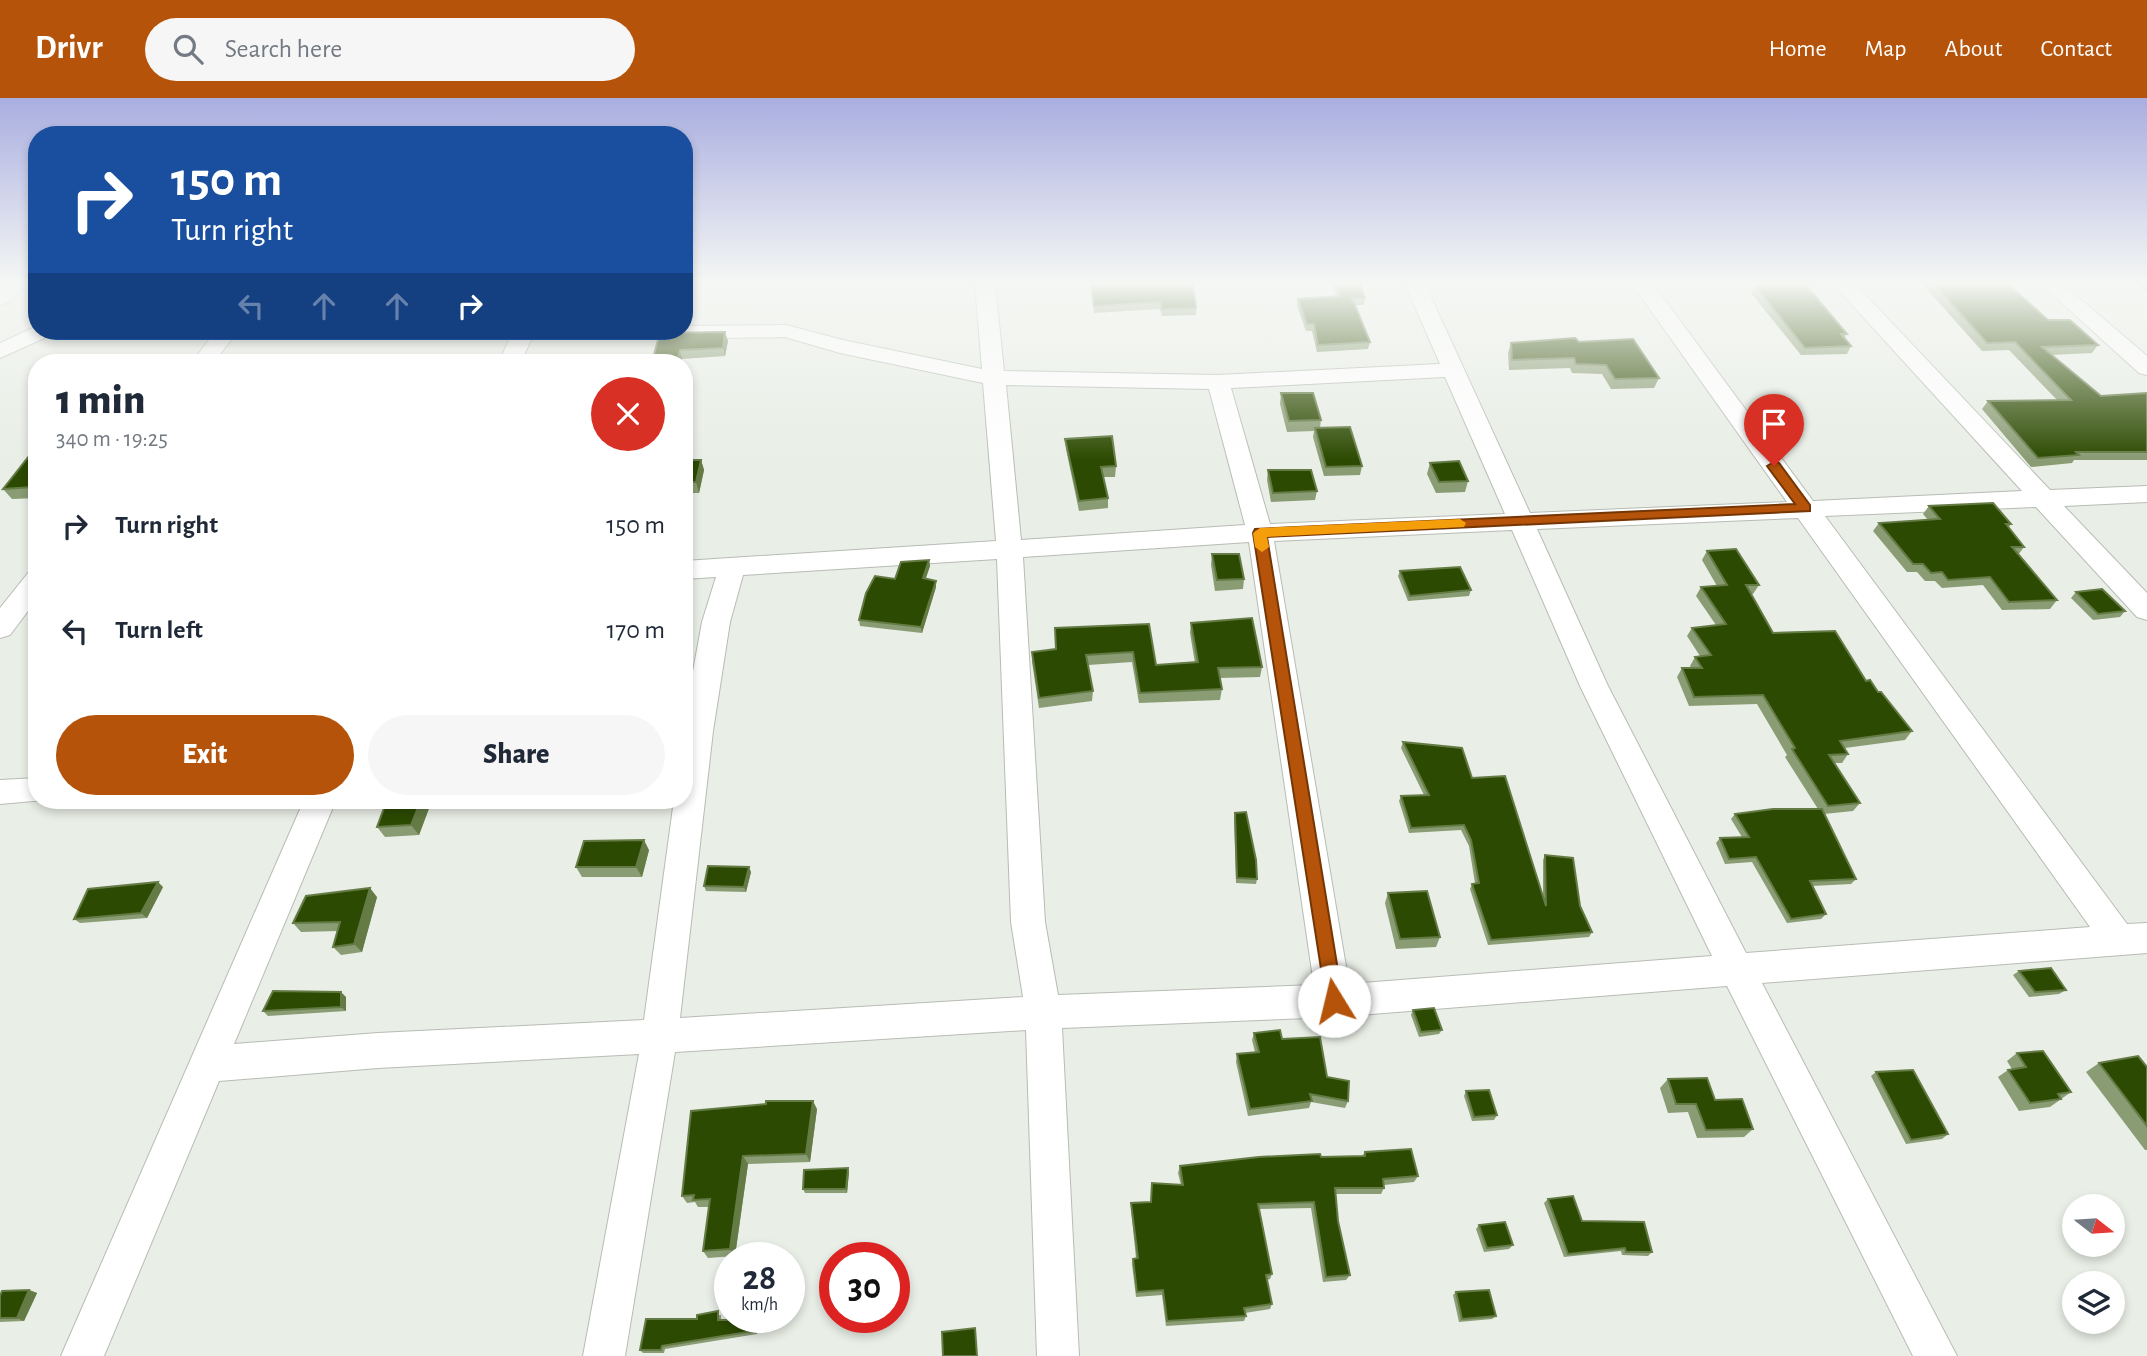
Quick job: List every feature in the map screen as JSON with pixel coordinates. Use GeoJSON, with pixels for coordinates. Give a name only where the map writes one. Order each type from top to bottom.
{"type":"FeatureCollection","features":[{"type":"Feature","properties":{"kind":"street"},"geometry":{"type":"LineString","coordinates":[[0,351],[17,343]]}},
{"type":"Feature","properties":{"kind":"street"},"geometry":{"type":"LineString","coordinates":[[828,343],[993,379],[1218,382],[1453,370]]}},
{"type":"Feature","properties":{"kind":"street"},"geometry":{"type":"LineString","coordinates":[[990,343],[1018,676],[1028,922],[1043,1012],[1058,1356]]}},
{"type":"Feature","properties":{"kind":"street"},"geometry":{"type":"LineString","coordinates":[[1441,343],[1518,521],[1594,686],[1736,970],[1936,1356]]}},
{"type":"Feature","properties":{"kind":"street"},"geometry":{"type":"LineString","coordinates":[[1685,343],[1805,508],[2133,938]]}},
{"type":"Feature","properties":{"kind":"street"},"geometry":{"type":"LineString","coordinates":[[1898,343],[2147,610]]}},
{"type":"Feature","properties":{"kind":"street"},"geometry":{"type":"LineString","coordinates":[[2118,343],[2147,368]]}},
{"type":"Feature","properties":{"kind":"street"},"geometry":{"type":"LineString","coordinates":[[1218,382],[1260,533],[1334,1001]]}},
{"type":"Feature","properties":{"kind":"street"},"geometry":{"type":"LineString","coordinates":[[693,569],[1260,533],[2147,494]]}},
{"type":"Feature","properties":{"kind":"street"},"geometry":{"type":"LineString","coordinates":[[693,723],[716,621],[732,566]]}},
{"type":"Feature","properties":{"kind":"street"},"geometry":{"type":"LineString","coordinates":[[0,628],[28,591]]}},
{"type":"Feature","properties":{"kind":"street"},"geometry":{"type":"LineString","coordinates":[[0,792],[28,790]]}},
{"type":"Feature","properties":{"kind":"street"},"geometry":{"type":"LineString","coordinates":[[82,1356],[209,1065],[316,809]]}},
{"type":"Feature","properties":{"kind":"street"},"geometry":{"type":"LineString","coordinates":[[604,1356],[660,1037],[683,809]]}},
{"type":"Feature","properties":{"kind":"street"},"geometry":{"type":"LineString","coordinates":[[209,1065],[279,1057],[463,1045],[660,1037],[1043,1012],[1228,1002],[1334,1001],[2133,938]]}},
{"type":"Feature","properties":{"kind":"building"},"geometry":{"type":"Polygon","coordinates":[[[657,343],[724,343],[723,348],[680,350],[679,354],[654,354],[657,343]]]}},
{"type":"Feature","properties":{"kind":"building"},"geometry":{"type":"Polygon","coordinates":[[[1318,343],[1358,343],[1318,345],[1318,343]]]}},
{"type":"Feature","properties":{"kind":"building"},"geometry":{"type":"Polygon","coordinates":[[[1511,343],[1635,343],[1659,378],[1615,379],[1606,365],[1576,364],[1574,358],[1512,360],[1511,343]]]}},
{"type":"Feature","properties":{"kind":"building"},"geometry":{"type":"Polygon","coordinates":[[[1801,343],[1848,343],[1851,346],[1805,348],[1801,343]]]}},
{"type":"Feature","properties":{"kind":"building"},"geometry":{"type":"Polygon","coordinates":[[[2016,343],[2095,343],[2098,345],[2042,347],[2101,396],[2147,393],[2147,452],[2076,452],[2079,455],[2038,458],[1988,401],[2071,400],[2016,343]]]}},
{"type":"Feature","properties":{"kind":"building"},"geometry":{"type":"Polygon","coordinates":[[[1281,393],[1313,393],[1321,420],[1289,421],[1281,393]]]}},
{"type":"Feature","properties":{"kind":"building"},"geometry":{"type":"Polygon","coordinates":[[[1350,427],[1362,466],[1326,467],[1315,428],[1350,427]]]}},
{"type":"Feature","properties":{"kind":"building"},"geometry":{"type":"Polygon","coordinates":[[[1112,436],[1116,466],[1101,467],[1108,498],[1079,501],[1065,439],[1112,436]]]}},
{"type":"Feature","properties":{"kind":"building"},"geometry":{"type":"Polygon","coordinates":[[[28,457],[28,487],[3,489],[28,457]]]}},
{"type":"Feature","properties":{"kind":"building"},"geometry":{"type":"Polygon","coordinates":[[[693,460],[701,460],[696,482],[693,482],[693,460]]]}},
{"type":"Feature","properties":{"kind":"building"},"geometry":{"type":"Polygon","coordinates":[[[1459,461],[1468,481],[1439,482],[1430,463],[1459,461]]]}},
{"type":"Feature","properties":{"kind":"building"},"geometry":{"type":"Polygon","coordinates":[[[1268,470],[1311,470],[1317,491],[1273,493],[1268,470]]]}},
{"type":"Feature","properties":{"kind":"building"},"geometry":{"type":"Polygon","coordinates":[[[1993,503],[2011,524],[2006,524],[2024,547],[2012,547],[2057,600],[2009,602],[1990,577],[1948,580],[1942,572],[1931,573],[1923,564],[1913,564],[1879,523],[1940,519],[1929,506],[1993,503]]]}},
{"type":"Feature","properties":{"kind":"building"},"geometry":{"type":"Polygon","coordinates":[[[1736,549],[1759,585],[1746,585],[1773,633],[1835,631],[1866,681],[1870,680],[1912,731],[1840,741],[1848,754],[1829,755],[1860,803],[1828,806],[1792,749],[1795,748],[1763,695],[1694,697],[1682,668],[1702,668],[1695,657],[1711,655],[1692,628],[1726,624],[1701,587],[1727,585],[1707,551],[1736,549]]]}},
{"type":"Feature","properties":{"kind":"building"},"geometry":{"type":"Polygon","coordinates":[[[1212,554],[1239,554],[1244,579],[1217,580],[1212,554]]]}},
{"type":"Feature","properties":{"kind":"building"},"geometry":{"type":"Polygon","coordinates":[[[929,560],[923,578],[936,581],[921,627],[859,620],[866,593],[875,576],[895,579],[901,562],[929,560]]]}},
{"type":"Feature","properties":{"kind":"building"},"geometry":{"type":"Polygon","coordinates":[[[1460,567],[1471,590],[1410,596],[1400,571],[1460,567]]]}},
{"type":"Feature","properties":{"kind":"building"},"geometry":{"type":"Polygon","coordinates":[[[2102,589],[2125,611],[2098,614],[2076,592],[2102,589]]]}},
{"type":"Feature","properties":{"kind":"building"},"geometry":{"type":"Polygon","coordinates":[[[1252,618],[1262,667],[1218,668],[1222,689],[1140,693],[1133,652],[1086,655],[1093,691],[1039,698],[1032,652],[1056,649],[1055,628],[1149,624],[1156,665],[1198,662],[1191,623],[1252,618]]]}},
{"type":"Feature","properties":{"kind":"building"},"geometry":{"type":"Polygon","coordinates":[[[1403,742],[1462,748],[1472,778],[1505,776],[1546,906],[1545,855],[1573,858],[1580,906],[1592,932],[1491,940],[1472,884],[1479,883],[1471,840],[1464,825],[1411,828],[1401,796],[1429,795],[1403,742]]]}},
{"type":"Feature","properties":{"kind":"building"},"geometry":{"type":"Polygon","coordinates":[[[384,809],[417,809],[411,825],[377,827],[384,809]]]}},
{"type":"Feature","properties":{"kind":"building"},"geometry":{"type":"Polygon","coordinates":[[[1773,809],[1822,809],[1856,879],[1810,881],[1826,914],[1791,919],[1756,857],[1729,859],[1720,838],[1749,837],[1735,814],[1773,809]]]}},
{"type":"Feature","properties":{"kind":"building"},"geometry":{"type":"Polygon","coordinates":[[[1246,812],[1257,879],[1237,878],[1235,813],[1246,812]]]}},
{"type":"Feature","properties":{"kind":"building"},"geometry":{"type":"Polygon","coordinates":[[[644,840],[636,867],[576,867],[584,841],[644,840]]]}},
{"type":"Feature","properties":{"kind":"building"},"geometry":{"type":"Polygon","coordinates":[[[708,866],[749,867],[744,887],[704,886],[708,866]]]}},
{"type":"Feature","properties":{"kind":"building"},"geometry":{"type":"Polygon","coordinates":[[[158,882],[141,913],[74,919],[88,889],[158,882]]]}},
{"type":"Feature","properties":{"kind":"building"},"geometry":{"type":"Polygon","coordinates":[[[370,888],[354,944],[333,947],[340,922],[293,923],[306,896],[370,888]]]}},
{"type":"Feature","properties":{"kind":"building"},"geometry":{"type":"Polygon","coordinates":[[[1427,891],[1440,937],[1400,939],[1388,893],[1427,891]]]}},
{"type":"Feature","properties":{"kind":"building"},"geometry":{"type":"Polygon","coordinates":[[[2051,968],[2066,990],[2035,992],[2019,971],[2051,968]]]}},
{"type":"Feature","properties":{"kind":"building"},"geometry":{"type":"Polygon","coordinates":[[[273,991],[341,992],[341,1007],[263,1011],[273,991]]]}},
{"type":"Feature","properties":{"kind":"building"},"geometry":{"type":"Polygon","coordinates":[[[1434,1008],[1442,1030],[1421,1032],[1413,1010],[1434,1008]]]}},
{"type":"Feature","properties":{"kind":"building"},"geometry":{"type":"Polygon","coordinates":[[[1280,1030],[1282,1039],[1320,1037],[1327,1077],[1349,1081],[1348,1101],[1310,1094],[1312,1101],[1250,1109],[1237,1054],[1259,1052],[1254,1033],[1280,1030]]]}},
{"type":"Feature","properties":{"kind":"building"},"geometry":{"type":"Polygon","coordinates":[[[2043,1051],[2071,1092],[2058,1094],[2061,1099],[2030,1103],[2008,1070],[2026,1067],[2017,1053],[2043,1051]]]}},
{"type":"Feature","properties":{"kind":"building"},"geometry":{"type":"Polygon","coordinates":[[[2138,1056],[2147,1067],[2147,1126],[2099,1063],[2138,1056]]]}},
{"type":"Feature","properties":{"kind":"building"},"geometry":{"type":"Polygon","coordinates":[[[1913,1070],[1948,1134],[1911,1140],[1876,1072],[1913,1070]]]}},
{"type":"Feature","properties":{"kind":"building"},"geometry":{"type":"Polygon","coordinates":[[[1707,1078],[1715,1100],[1742,1099],[1753,1129],[1706,1130],[1696,1104],[1676,1104],[1668,1079],[1707,1078]]]}},
{"type":"Feature","properties":{"kind":"building"},"geometry":{"type":"Polygon","coordinates":[[[1489,1090],[1497,1115],[1474,1117],[1466,1091],[1489,1090]]]}},
{"type":"Feature","properties":{"kind":"building"},"geometry":{"type":"Polygon","coordinates":[[[766,1101],[813,1101],[806,1154],[743,1156],[731,1242],[714,1242],[714,1250],[703,1251],[710,1199],[693,1200],[694,1195],[682,1196],[691,1111],[766,1104],[766,1101]]]}},
{"type":"Feature","properties":{"kind":"building"},"geometry":{"type":"Polygon","coordinates":[[[1411,1149],[1418,1176],[1383,1179],[1384,1188],[1335,1188],[1338,1221],[1350,1275],[1326,1277],[1314,1202],[1258,1204],[1272,1274],[1266,1275],[1272,1304],[1244,1308],[1246,1316],[1167,1321],[1163,1290],[1137,1292],[1133,1259],[1138,1258],[1131,1203],[1151,1202],[1152,1183],[1183,1185],[1180,1166],[1259,1157],[1320,1154],[1321,1157],[1365,1156],[1365,1152],[1411,1149]]]}},
{"type":"Feature","properties":{"kind":"building"},"geometry":{"type":"Polygon","coordinates":[[[848,1168],[846,1189],[803,1189],[804,1170],[848,1168]]]}},
{"type":"Feature","properties":{"kind":"building"},"geometry":{"type":"Polygon","coordinates":[[[1573,1196],[1582,1221],[1644,1222],[1652,1252],[1626,1252],[1625,1248],[1568,1254],[1548,1199],[1573,1196]]]}},
{"type":"Feature","properties":{"kind":"building"},"geometry":{"type":"Polygon","coordinates":[[[1505,1222],[1513,1245],[1487,1248],[1479,1225],[1505,1222]]]}},
{"type":"Feature","properties":{"kind":"building"},"geometry":{"type":"Polygon","coordinates":[[[29,1290],[17,1318],[0,1318],[2,1291],[29,1290]]]}},
{"type":"Feature","properties":{"kind":"building"},"geometry":{"type":"Polygon","coordinates":[[[1489,1290],[1496,1316],[1462,1319],[1456,1292],[1489,1290]]]}},
{"type":"Feature","properties":{"kind":"building"},"geometry":{"type":"Polygon","coordinates":[[[714,1312],[714,1333],[742,1333],[662,1346],[661,1350],[640,1350],[646,1319],[697,1319],[697,1315],[714,1312]]]}},
{"type":"Feature","properties":{"kind":"building"},"geometry":{"type":"Polygon","coordinates":[[[975,1328],[977,1356],[943,1356],[942,1332],[975,1328]]]}},
{"type":"Feature","properties":{"kind":"slow traffic"},"geometry":{"type":"LineString","coordinates":[[1262,547],[1260,533],[1460,523]]}},
{"type":"Feature","properties":{"kind":"route"},"geometry":{"type":"LineString","coordinates":[[1334,1001],[1260,533],[1805,508],[1774,466]]}}]}
